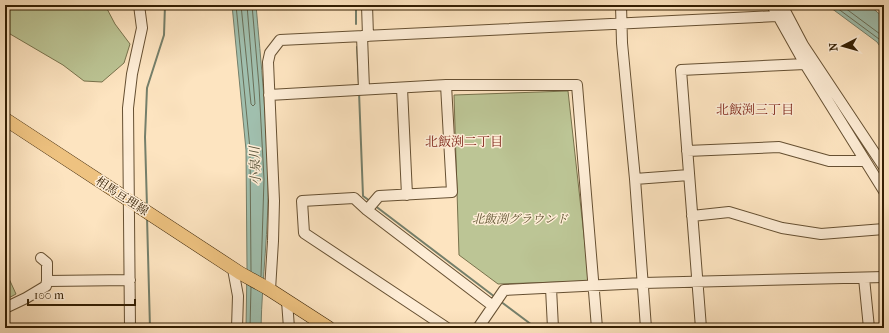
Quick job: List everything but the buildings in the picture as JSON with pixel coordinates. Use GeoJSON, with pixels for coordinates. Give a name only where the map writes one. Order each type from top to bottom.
{"type":"FeatureCollection","features":[{"type":"Feature","properties":{"kind":"main road","name":"相馬亘理線"},"geometry":{"type":"LineString","coordinates":[[5,119],[236,271],[268,289],[329,328]]}},
{"type":"Feature","properties":{"kind":"street"},"geometry":{"type":"LineString","coordinates":[[130,328],[128,108],[132,74],[142,28],[139,5]]}},
{"type":"Feature","properties":{"kind":"street"},"geometry":{"type":"LineString","coordinates":[[360,89],[367,5]]}},
{"type":"Feature","properties":{"kind":"street"},"geometry":{"type":"LineString","coordinates":[[621,5],[622,43],[635,179],[646,328]]}},
{"type":"Feature","properties":{"kind":"street"},"geometry":{"type":"LineString","coordinates":[[772,5],[805,64],[884,191]]}},
{"type":"Feature","properties":{"kind":"street"},"geometry":{"type":"LineString","coordinates":[[782,5],[803,45],[884,167]]}},
{"type":"Feature","properties":{"kind":"street"},"geometry":{"type":"LineString","coordinates":[[268,289],[273,241],[274,201],[268,62],[270,53],[280,40],[778,16]]}},
{"type":"Feature","properties":{"kind":"street"},"geometry":{"type":"LineString","coordinates":[[701,328],[681,70],[805,64]]}},
{"type":"Feature","properties":{"kind":"street"},"geometry":{"type":"LineString","coordinates":[[269,95],[446,85],[577,85],[597,328]]}},
{"type":"Feature","properties":{"kind":"street"},"geometry":{"type":"LineString","coordinates":[[370,206],[379,196],[452,192],[446,85]]}},
{"type":"Feature","properties":{"kind":"street"},"geometry":{"type":"LineString","coordinates":[[402,88],[407,195]]}},
{"type":"Feature","properties":{"kind":"street"},"geometry":{"type":"LineString","coordinates":[[687,151],[779,147],[829,160],[864,161]]}},
{"type":"Feature","properties":{"kind":"street"},"geometry":{"type":"LineString","coordinates":[[635,179],[689,175]]}},
{"type":"Feature","properties":{"kind":"street"},"geometry":{"type":"LineString","coordinates":[[447,328],[304,233],[302,201],[354,198],[370,206],[496,301]]}},
{"type":"Feature","properties":{"kind":"street"},"geometry":{"type":"LineString","coordinates":[[692,216],[729,212],[782,228],[821,234],[884,229]]}},
{"type":"Feature","properties":{"kind":"street"},"geometry":{"type":"LineString","coordinates":[[5,308],[46,286],[47,263],[40,258]]}},
{"type":"Feature","properties":{"kind":"street"},"geometry":{"type":"LineString","coordinates":[[236,271],[238,296],[237,328]]}},
{"type":"Feature","properties":{"kind":"street"},"geometry":{"type":"LineString","coordinates":[[478,328],[504,290],[643,283],[884,277]]}},
{"type":"Feature","properties":{"kind":"street"},"geometry":{"type":"LineString","coordinates":[[864,278],[869,328]]}},
{"type":"Feature","properties":{"kind":"street"},"geometry":{"type":"LineString","coordinates":[[47,281],[130,280]]}},
{"type":"Feature","properties":{"kind":"street"},"geometry":{"type":"LineString","coordinates":[[551,288],[553,328]]}},
{"type":"Feature","properties":{"kind":"street"},"geometry":{"type":"LineString","coordinates":[[287,301],[289,328]]}},
{"type":"Feature","properties":{"kind":"green space"},"geometry":{"type":"Polygon","coordinates":[[[5,5],[105,5],[115,24],[130,44],[124,63],[102,82],[84,81],[63,65],[5,31],[5,5]]]}},
{"type":"Feature","properties":{"kind":"green space","name":"北飯渕グラウンド"},"geometry":{"type":"Polygon","coordinates":[[[568,91],[589,281],[498,284],[459,255],[454,95],[568,91]]]}},
{"type":"Feature","properties":{"kind":"green space"},"geometry":{"type":"Polygon","coordinates":[[[5,270],[16,294],[5,300],[5,270]]]}},
{"type":"Feature","properties":{"kind":"water","name":"小泉川"},"geometry":{"type":"Polygon","coordinates":[[[232,5],[256,5],[265,114],[268,179],[261,328],[246,328],[246,150],[232,5]]]}},
{"type":"Feature","properties":{"kind":"water"},"geometry":{"type":"Polygon","coordinates":[[[827,5],[869,5],[884,18],[884,52],[877,42],[827,5]]]}},
{"type":"Feature","properties":{"kind":"waterway"},"geometry":{"type":"LineString","coordinates":[[147,207],[145,137],[147,88],[164,35],[165,5]]}},
{"type":"Feature","properties":{"kind":"waterway"},"geometry":{"type":"LineString","coordinates":[[356,5],[356,24]]}},
{"type":"Feature","properties":{"kind":"waterway"},"geometry":{"type":"LineString","coordinates":[[357,47],[359,86]]}},
{"type":"Feature","properties":{"kind":"waterway"},"geometry":{"type":"LineString","coordinates":[[359,92],[363,196],[370,201]]}},
{"type":"Feature","properties":{"kind":"waterway"},"geometry":{"type":"LineString","coordinates":[[374,205],[495,297]]}},
{"type":"Feature","properties":{"kind":"waterway"},"geometry":{"type":"LineString","coordinates":[[147,217],[150,328]]}},
{"type":"Feature","properties":{"kind":"waterway"},"geometry":{"type":"LineString","coordinates":[[500,301],[536,328]]}},
{"type":"Feature","properties":{"kind":"district","name":"北飯渕三丁目"},"geometry":{"type":"Point","coordinates":[755,109]}},
{"type":"Feature","properties":{"kind":"district","name":"北飯渕二丁目"},"geometry":{"type":"Point","coordinates":[464,141]}}]}
